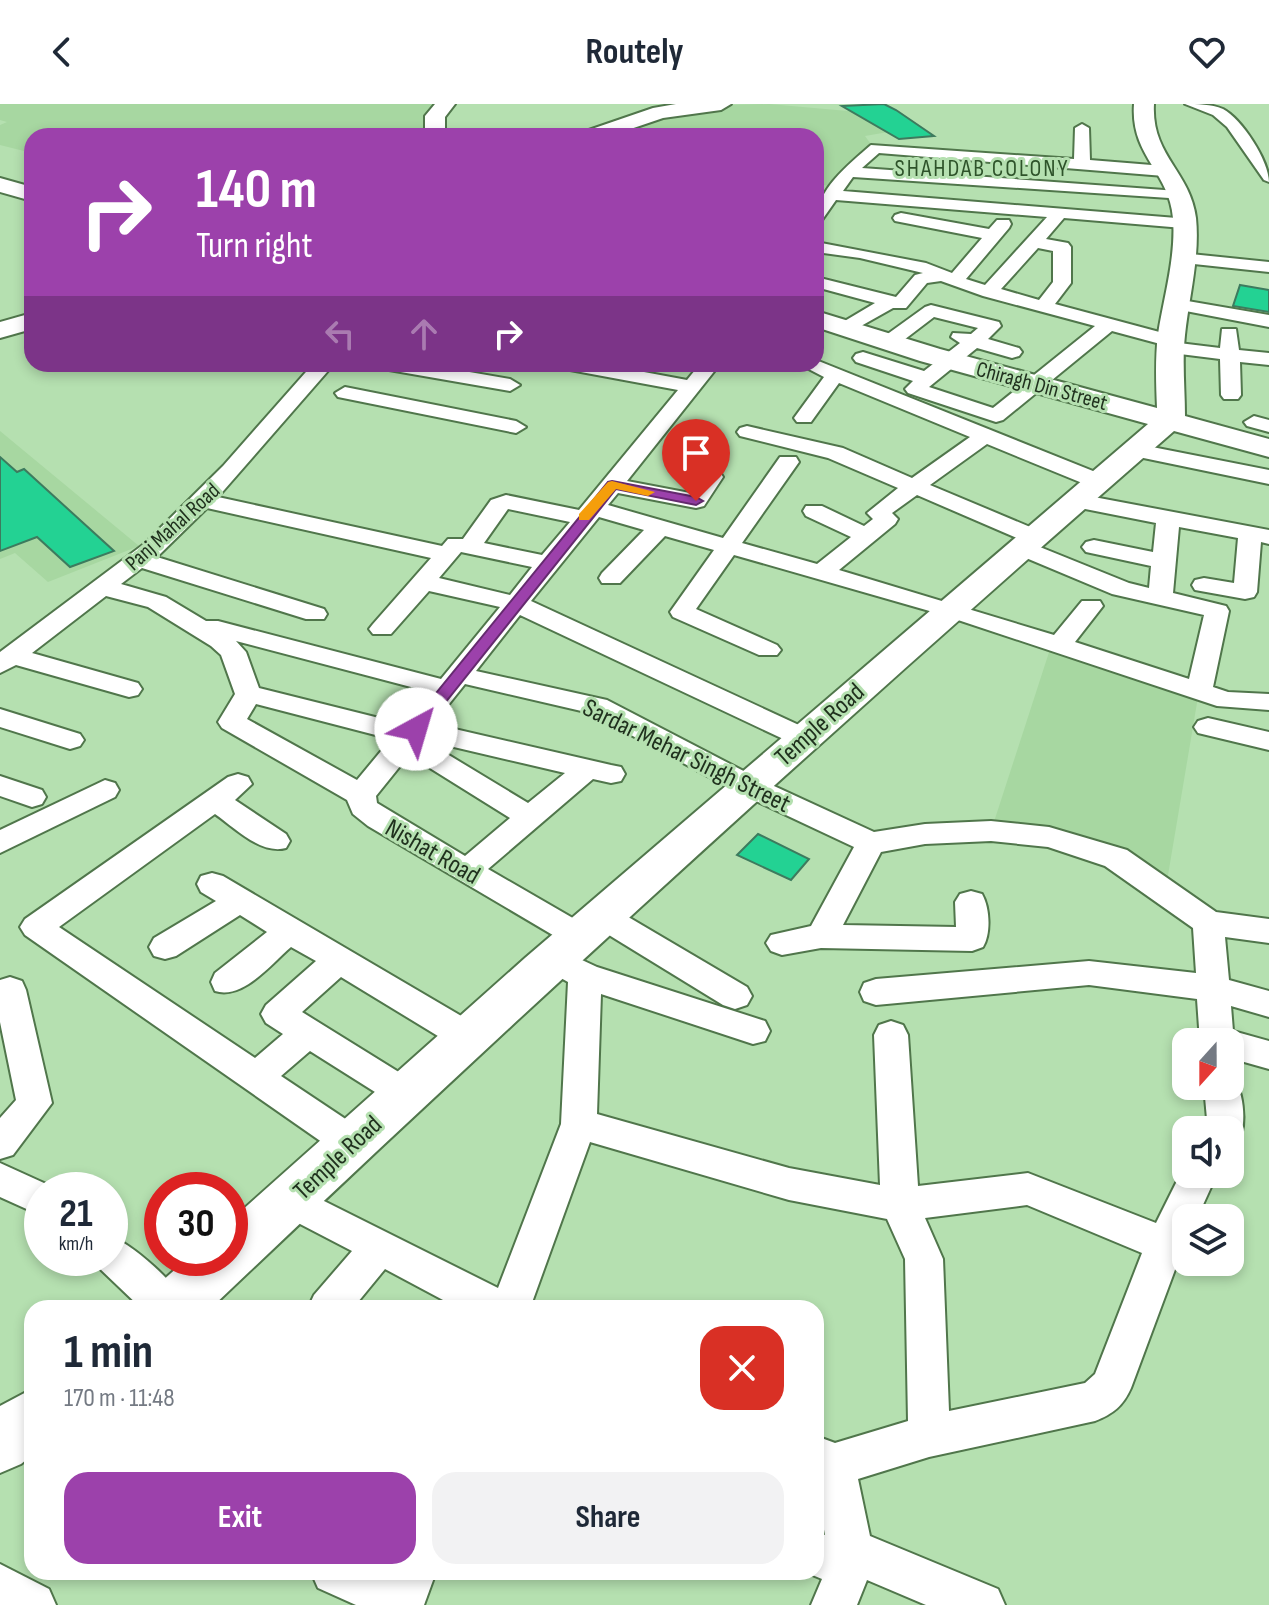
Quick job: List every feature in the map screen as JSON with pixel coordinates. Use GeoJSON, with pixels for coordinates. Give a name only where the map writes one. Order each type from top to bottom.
{"type":"FeatureCollection","features":[{"type":"Feature","properties":{"kind":"street"},"geometry":{"type":"LineString","coordinates":[[435,128],[435,116],[445,104]]}},
{"type":"Feature","properties":{"kind":"street"},"geometry":{"type":"LineString","coordinates":[[586,128],[665,104]]}},
{"type":"Feature","properties":{"kind":"street"},"geometry":{"type":"LineString","coordinates":[[613,128],[660,112],[721,104]]}},
{"type":"Feature","properties":{"kind":"street"},"geometry":{"type":"LineString","coordinates":[[1144,104],[1141,125],[1144,138],[1164,171],[1181,226],[1173,331],[1171,419]]}},
{"type":"Feature","properties":{"kind":"street"},"geometry":{"type":"LineString","coordinates":[[1192,104],[1218,112],[1232,124],[1269,177]]}},
{"type":"Feature","properties":{"kind":"street"},"geometry":{"type":"LineString","coordinates":[[1082,128],[1082,164]]}},
{"type":"Feature","properties":{"kind":"street"},"geometry":{"type":"LineString","coordinates":[[826,200],[849,172],[876,148],[1164,171]]}},
{"type":"Feature","properties":{"kind":"street"},"geometry":{"type":"LineString","coordinates":[[824,289],[900,304],[921,279],[950,278],[993,235],[1010,210],[1003,158]]}},
{"type":"Feature","properties":{"kind":"street"},"geometry":{"type":"LineString","coordinates":[[849,172],[1005,183],[1181,226],[1269,267]]}},
{"type":"Feature","properties":{"kind":"street"},"geometry":{"type":"LineString","coordinates":[[0,185],[24,192]]}},
{"type":"Feature","properties":{"kind":"street"},"geometry":{"type":"LineString","coordinates":[[826,200],[929,203],[1181,226]]}},
{"type":"Feature","properties":{"kind":"street"},"geometry":{"type":"LineString","coordinates":[[826,200],[993,235]]}},
{"type":"Feature","properties":{"kind":"street"},"geometry":{"type":"LineString","coordinates":[[875,256],[929,203]]}},
{"type":"Feature","properties":{"kind":"street"},"geometry":{"type":"LineString","coordinates":[[989,292],[1058,215]]}},
{"type":"Feature","properties":{"kind":"street"},"geometry":{"type":"LineString","coordinates":[[1034,242],[1062,247],[1062,283],[1043,307]]}},
{"type":"Feature","properties":{"kind":"street"},"geometry":{"type":"LineString","coordinates":[[824,248],[875,256],[1108,325],[1173,331],[1231,353],[1269,359]]}},
{"type":"Feature","properties":{"kind":"street"},"geometry":{"type":"LineString","coordinates":[[843,272],[914,287]]}},
{"type":"Feature","properties":{"kind":"street"},"geometry":{"type":"LineString","coordinates":[[824,291],[869,315]]}},
{"type":"Feature","properties":{"kind":"street"},"geometry":{"type":"LineString","coordinates":[[845,329],[891,301]]}},
{"type":"Feature","properties":{"kind":"street"},"geometry":{"type":"LineString","coordinates":[[1173,331],[1226,314],[1269,321]]}},
{"type":"Feature","properties":{"kind":"street"},"geometry":{"type":"LineString","coordinates":[[1226,314],[1231,353],[1231,395]]}},
{"type":"Feature","properties":{"kind":"street","name":"Chiragh Din Street"},"geometry":{"type":"LineString","coordinates":[[824,322],[953,361],[1269,448]]}},
{"type":"Feature","properties":{"kind":"street"},"geometry":{"type":"LineString","coordinates":[[0,330],[24,323]]}},
{"type":"Feature","properties":{"kind":"street"},"geometry":{"type":"LineString","coordinates":[[889,342],[913,324],[974,341],[1018,344],[987,370]]}},
{"type":"Feature","properties":{"kind":"street"},"geometry":{"type":"LineString","coordinates":[[974,341],[915,389],[996,416],[1108,325]]}},
{"type":"Feature","properties":{"kind":"street"},"geometry":{"type":"LineString","coordinates":[[0,341],[24,335]]}},
{"type":"Feature","properties":{"kind":"street"},"geometry":{"type":"LineString","coordinates":[[863,358],[928,379]]}},
{"type":"Feature","properties":{"kind":"street"},"geometry":{"type":"LineString","coordinates":[[824,370],[984,436],[1089,492],[1168,518],[1260,535],[1245,592],[1204,585]]}},
{"type":"Feature","properties":{"kind":"street","name":"Panj Mahal Road"},"geometry":{"type":"LineString","coordinates":[[6,661],[139,559],[231,471],[318,372]]}},
{"type":"Feature","properties":{"kind":"street"},"geometry":{"type":"LineString","coordinates":[[294,399],[339,403],[353,383],[330,372]]}},
{"type":"Feature","properties":{"kind":"street"},"geometry":{"type":"LineString","coordinates":[[435,372],[510,385]]}},
{"type":"Feature","properties":{"kind":"street"},"geometry":{"type":"LineString","coordinates":[[612,372],[692,387]]}},
{"type":"Feature","properties":{"kind":"street","name":"Nishat Road"},"geometry":{"type":"LineString","coordinates":[[580,947],[466,871],[378,819],[363,807],[361,795],[704,372]]}},
{"type":"Feature","properties":{"kind":"street"},"geometry":{"type":"LineString","coordinates":[[804,418],[836,374]]}},
{"type":"Feature","properties":{"kind":"street"},"geometry":{"type":"LineString","coordinates":[[345,393],[516,427]]}},
{"type":"Feature","properties":{"kind":"street","name":"Temple Road"},"geometry":{"type":"LineString","coordinates":[[248,1238],[468,1037],[580,947],[749,786],[1171,419]]}},
{"type":"Feature","properties":{"kind":"street"},"geometry":{"type":"LineString","coordinates":[[747,432],[835,453],[914,487],[1121,589],[1217,611],[1199,691]]}},
{"type":"Feature","properties":{"kind":"street"},"geometry":{"type":"LineString","coordinates":[[821,573],[867,536],[882,516],[914,487],[984,436]]}},
{"type":"Feature","properties":{"kind":"street"},"geometry":{"type":"LineString","coordinates":[[1137,450],[1269,477]]}},
{"type":"Feature","properties":{"kind":"street"},"geometry":{"type":"LineString","coordinates":[[768,650],[682,612],[788,462]]}},
{"type":"Feature","properties":{"kind":"street"},"geometry":{"type":"LineString","coordinates":[[612,485],[696,501],[712,477]]}},
{"type":"Feature","properties":{"kind":"street"},"geometry":{"type":"LineString","coordinates":[[202,500],[446,554]]}},
{"type":"Feature","properties":{"kind":"street"},"geometry":{"type":"LineString","coordinates":[[470,546],[499,505],[506,502],[589,513],[660,527],[949,609],[1226,700],[1269,702]]}},
{"type":"Feature","properties":{"kind":"street"},"geometry":{"type":"LineString","coordinates":[[814,511],[867,536]]}},
{"type":"Feature","properties":{"kind":"street"},"geometry":{"type":"LineString","coordinates":[[1160,598],[1168,518]]}},
{"type":"Feature","properties":{"kind":"street"},"geometry":{"type":"LineString","coordinates":[[611,578],[660,527]]}},
{"type":"Feature","properties":{"kind":"street"},"geometry":{"type":"LineString","coordinates":[[382,629],[456,544],[550,564]]}},
{"type":"Feature","properties":{"kind":"street"},"geometry":{"type":"LineString","coordinates":[[1094,547],[1164,561]]}},
{"type":"Feature","properties":{"kind":"street"},"geometry":{"type":"LineString","coordinates":[[139,559],[315,614]]}},
{"type":"Feature","properties":{"kind":"street"},"geometry":{"type":"LineString","coordinates":[[423,582],[517,604],[804,738]]}},
{"type":"Feature","properties":{"kind":"street"},"geometry":{"type":"LineString","coordinates":[[103,587],[157,602],[233,652],[248,694],[232,722],[361,795]]}},
{"type":"Feature","properties":{"kind":"street"},"geometry":{"type":"LineString","coordinates":[[1059,645],[1091,606]]}},
{"type":"Feature","properties":{"kind":"street","name":"Sardar Mehar Singh Street"},"geometry":{"type":"LineString","coordinates":[[201,629],[218,629],[454,682],[598,706],[749,786],[871,843]]}},
{"type":"Feature","properties":{"kind":"street"},"geometry":{"type":"LineString","coordinates":[[6,661],[129,689]]}},
{"type":"Feature","properties":{"kind":"street"},"geometry":{"type":"LineString","coordinates":[[248,694],[411,735],[599,772],[530,817],[466,871]]}},
{"type":"Feature","properties":{"kind":"street"},"geometry":{"type":"LineString","coordinates":[[0,718],[70,740]]}},
{"type":"Feature","properties":{"kind":"street"},"geometry":{"type":"LineString","coordinates":[[1208,727],[1269,741]]}},
{"type":"Feature","properties":{"kind":"street"},"geometry":{"type":"LineString","coordinates":[[411,735],[530,817]]}},
{"type":"Feature","properties":{"kind":"street"},"geometry":{"type":"LineString","coordinates":[[0,786],[32,797]]}},
{"type":"Feature","properties":{"kind":"street"},"geometry":{"type":"LineString","coordinates":[[0,843],[105,790]]}},
{"type":"Feature","properties":{"kind":"street"},"geometry":{"type":"LineString","coordinates":[[275,841],[226,792],[36,927],[352,1143]]}},
{"type":"Feature","properties":{"kind":"street"},"geometry":{"type":"LineString","coordinates":[[821,936],[871,843],[925,834],[978,832],[1049,837],[1116,858],[1208,923],[1269,931]]}},
{"type":"Feature","properties":{"kind":"street"},"geometry":{"type":"LineString","coordinates":[[165,947],[226,892],[468,1037]]}},
{"type":"Feature","properties":{"kind":"street"},"geometry":{"type":"LineString","coordinates":[[782,943],[821,936],[972,939],[971,902]]}},
{"type":"Feature","properties":{"kind":"street"},"geometry":{"type":"LineString","coordinates":[[1208,923],[1220,1028]]}},
{"type":"Feature","properties":{"kind":"street"},"geometry":{"type":"LineString","coordinates":[[227,982],[289,931]]}},
{"type":"Feature","properties":{"kind":"street"},"geometry":{"type":"LineString","coordinates":[[580,947],[735,996]]}},
{"type":"Feature","properties":{"kind":"street"},"geometry":{"type":"LineString","coordinates":[[580,947],[753,1031]]}},
{"type":"Feature","properties":{"kind":"street"},"geometry":{"type":"LineString","coordinates":[[513,1300],[579,1124],[580,947]]}},
{"type":"Feature","properties":{"kind":"street"},"geometry":{"type":"LineString","coordinates":[[339,960],[278,1014],[406,1094]]}},
{"type":"Feature","properties":{"kind":"street"},"geometry":{"type":"LineString","coordinates":[[876,992],[1089,973],[1213,988],[1269,1004]]}},
{"type":"Feature","properties":{"kind":"street"},"geometry":{"type":"LineString","coordinates":[[0,1144],[34,1103],[3,989]]}},
{"type":"Feature","properties":{"kind":"street"},"geometry":{"type":"LineString","coordinates":[[257,1077],[308,1032]]}},
{"type":"Feature","properties":{"kind":"street"},"geometry":{"type":"LineString","coordinates":[[891,1035],[900,1205],[924,1259],[929,1436]]}},
{"type":"Feature","properties":{"kind":"street"},"geometry":{"type":"LineString","coordinates":[[1244,1048],[1269,1055]]}},
{"type":"Feature","properties":{"kind":"street"},"geometry":{"type":"LineString","coordinates":[[579,1124],[789,1184],[900,1205],[1028,1189],[1165,1244]]}},
{"type":"Feature","properties":{"kind":"street"},"geometry":{"type":"LineString","coordinates":[[0,1179],[24,1191]]}},
{"type":"Feature","properties":{"kind":"street"},"geometry":{"type":"LineString","coordinates":[[982,1605],[850,1551],[825,1461],[1095,1401],[1110,1388],[1165,1244],[1192,1188]]}},
{"type":"Feature","properties":{"kind":"street"},"geometry":{"type":"LineString","coordinates":[[290,1200],[482,1300]]}},
{"type":"Feature","properties":{"kind":"street"},"geometry":{"type":"LineString","coordinates":[[335,1300],[380,1247]]}},
{"type":"Feature","properties":{"kind":"street"},"geometry":{"type":"LineString","coordinates":[[128,1270],[161,1300]]}},
{"type":"Feature","properties":{"kind":"street","name":"Temple Road"},"geometry":{"type":"LineString","coordinates":[[179,1300],[206,1276]]}},
{"type":"Feature","properties":{"kind":"street"},"geometry":{"type":"LineString","coordinates":[[824,1557],[849,1567],[834,1605]]}},
{"type":"Feature","properties":{"kind":"street"},"geometry":{"type":"LineString","coordinates":[[361,1580],[406,1593]]}},
{"type":"Feature","properties":{"kind":"street"},"geometry":{"type":"LineString","coordinates":[[0,1587],[33,1605]]}},
{"type":"Feature","properties":{"kind":"shaded area"},"geometry":{"type":"Polygon","coordinates":[[[0,104],[446,104],[437,128],[24,128],[24,151],[0,145],[0,125],[7,122],[0,120],[0,104]]]}},
{"type":"Feature","properties":{"kind":"shaded area"},"geometry":{"type":"Polygon","coordinates":[[[769,104],[859,112],[894,131],[865,136],[873,147],[837,187],[824,185],[824,128],[615,128],[660,112],[769,104]]]}},
{"type":"Feature","properties":{"kind":"shaded area"},"geometry":{"type":"Polygon","coordinates":[[[0,431],[139,546],[48,582],[15,553],[0,559],[0,431]]]}},
{"type":"Feature","properties":{"kind":"shaded area"},"geometry":{"type":"Polygon","coordinates":[[[1052,643],[1199,691],[1165,893],[1116,858],[991,831],[1052,643]]]}},
{"type":"Feature","properties":{"kind":"building"},"geometry":{"type":"Polygon","coordinates":[[[884,104],[934,136],[899,139],[842,106],[884,104]]]}},
{"type":"Feature","properties":{"kind":"building"},"geometry":{"type":"Polygon","coordinates":[[[1240,285],[1269,290],[1269,312],[1233,306],[1240,285]]]}},
{"type":"Feature","properties":{"kind":"building"},"geometry":{"type":"Polygon","coordinates":[[[0,457],[17,472],[24,469],[114,551],[70,567],[37,537],[0,551],[0,457]]]}},
{"type":"Feature","properties":{"kind":"building"},"geometry":{"type":"Polygon","coordinates":[[[758,834],[809,859],[791,880],[737,855],[758,834]]]}},
{"type":"Feature","properties":{"kind":"slow traffic"},"geometry":{"type":"LineString","coordinates":[[584,517],[612,485],[648,492]]}},
{"type":"Feature","properties":{"kind":"district","name":"SHAHDAB COLONY"},"geometry":{"type":"Point","coordinates":[982,168]}},
{"type":"Feature","properties":{"kind":"route"},"geometry":{"type":"LineString","coordinates":[[416,729],[612,485],[696,501]]}}]}
